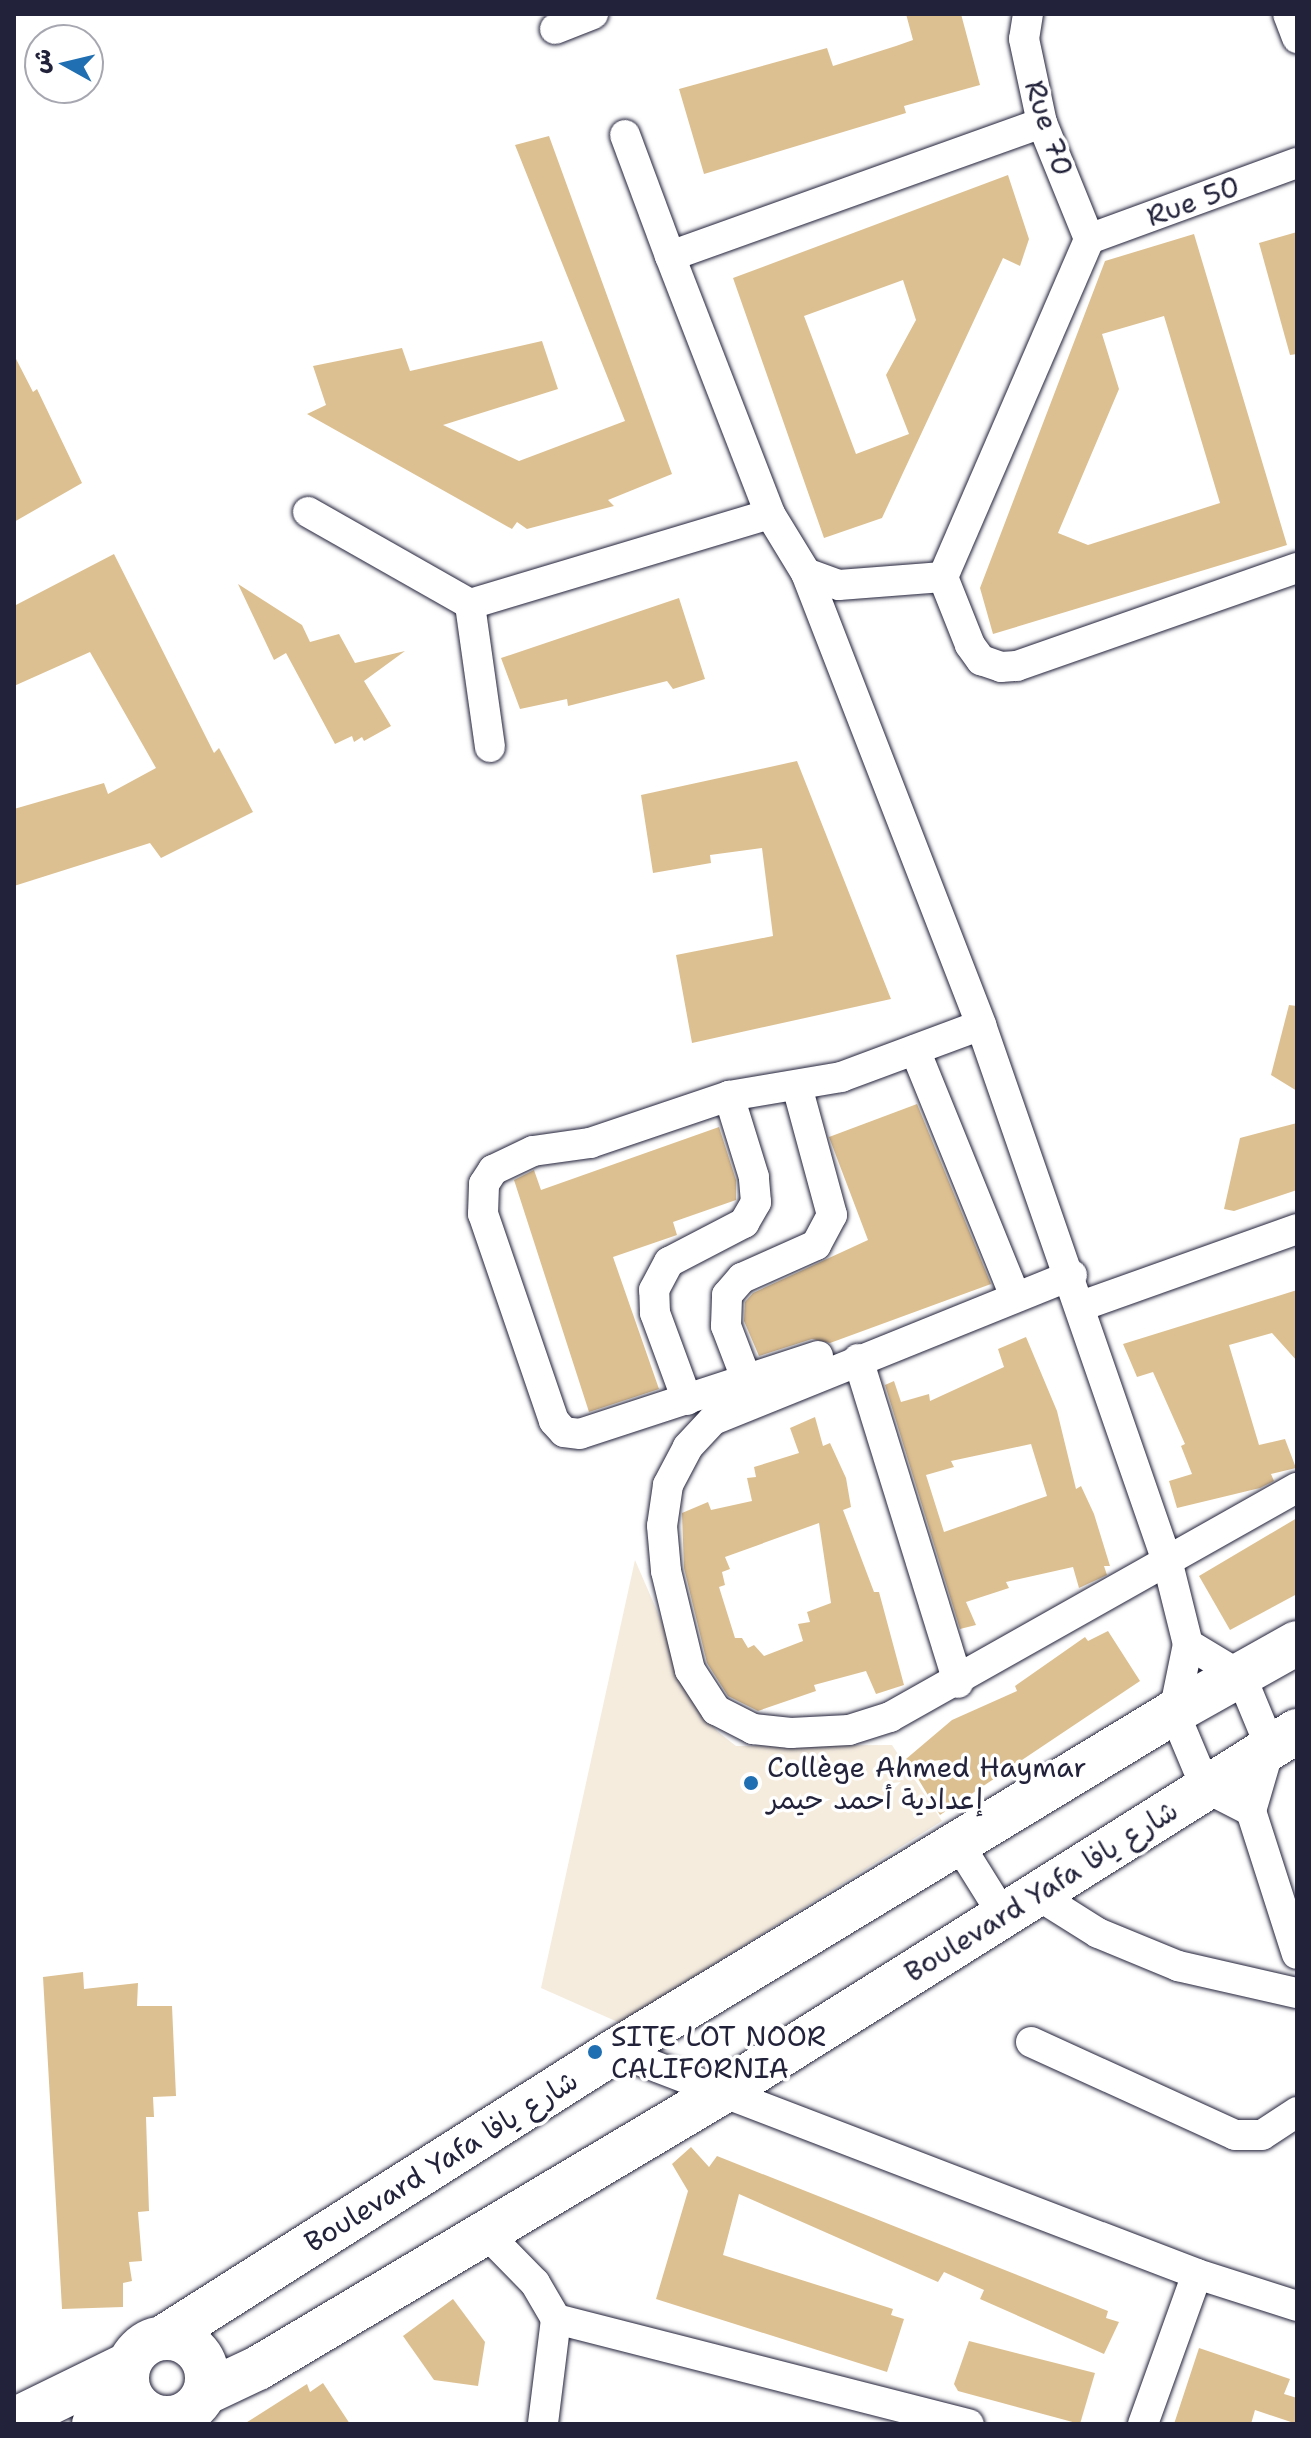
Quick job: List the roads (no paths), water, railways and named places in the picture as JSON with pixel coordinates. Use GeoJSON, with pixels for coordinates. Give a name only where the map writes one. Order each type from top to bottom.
{"type":"FeatureCollection","features":[{"type":"Feature","properties":{"kind":"street"},"geometry":{"type":"LineString","coordinates":[[555,29],[593,14]]}},
{"type":"Feature","properties":{"kind":"street","name":"Rue 70"},"geometry":{"type":"LineString","coordinates":[[1028,14],[1024,39],[1042,123],[1089,239]]}},
{"type":"Feature","properties":{"kind":"street"},"geometry":{"type":"LineString","coordinates":[[670,256],[1042,123]]}},
{"type":"Feature","properties":{"kind":"street"},"geometry":{"type":"LineString","coordinates":[[625,135],[770,514],[806,573],[981,1025],[1070,1271],[1168,1564],[1188,1644],[1174,1712],[1206,1788],[1251,1811],[1291,1913],[1297,1954]]}},
{"type":"Feature","properties":{"kind":"street","name":"Rue 50"},"geometry":{"type":"LineString","coordinates":[[1089,239],[1297,163]]}},
{"type":"Feature","properties":{"kind":"street"},"geometry":{"type":"LineString","coordinates":[[1089,239],[943,577],[970,645],[981,660],[1001,667],[1017,666],[1297,568]]}},
{"type":"Feature","properties":{"kind":"street"},"geometry":{"type":"LineString","coordinates":[[308,512],[470,604],[770,514]]}},
{"type":"Feature","properties":{"kind":"street"},"geometry":{"type":"LineString","coordinates":[[806,573],[839,585],[943,577]]}},
{"type":"Feature","properties":{"kind":"street"},"geometry":{"type":"LineString","coordinates":[[470,604],[490,747]]}},
{"type":"Feature","properties":{"kind":"street"},"geometry":{"type":"LineString","coordinates":[[981,1025],[841,1077],[729,1096],[590,1143],[514,1158],[493,1170],[481,1194],[483,1214],[558,1427],[580,1434],[747,1381],[1011,1286],[1070,1271]]}},
{"type":"Feature","properties":{"kind":"street"},"geometry":{"type":"LineString","coordinates":[[915,1050],[1011,1286]]}},
{"type":"Feature","properties":{"kind":"street"},"geometry":{"type":"LineString","coordinates":[[747,1381],[726,1326],[727,1295],[742,1278],[816,1245],[832,1215],[797,1086]]}},
{"type":"Feature","properties":{"kind":"street"},"geometry":{"type":"LineString","coordinates":[[687,1400],[655,1313],[654,1290],[669,1262],[744,1223],[756,1202],[754,1177],[729,1096]]}},
{"type":"Feature","properties":{"kind":"street"},"geometry":{"type":"LineString","coordinates":[[1081,1306],[1297,1229]]}},
{"type":"Feature","properties":{"kind":"street"},"geometry":{"type":"LineString","coordinates":[[1070,1271],[713,1420],[688,1447],[668,1485],[662,1526],[666,1571],[690,1670],[716,1710],[753,1729],[791,1733],[849,1730],[890,1717],[958,1683],[1297,1488]]}},
{"type":"Feature","properties":{"kind":"street"},"geometry":{"type":"LineString","coordinates":[[858,1359],[958,1683]]}},
{"type":"Feature","properties":{"kind":"street","name":"Boulevard Yafa شارع يافا"},"geometry":{"type":"LineString","coordinates":[[156,2404],[136,2352],[615,2051],[1174,1712],[1297,1643]]}},
{"type":"Feature","properties":{"kind":"street"},"geometry":{"type":"LineString","coordinates":[[1188,1644],[1241,1676],[1284,1739],[1251,1811]]}},
{"type":"Feature","properties":{"kind":"street","name":"Boulevard Yafa شارع يافا"},"geometry":{"type":"LineString","coordinates":[[94,2424],[258,2368],[719,2094],[1284,1739]]}},
{"type":"Feature","properties":{"kind":"street"},"geometry":{"type":"LineString","coordinates":[[958,1843],[1020,1904],[1166,1962],[1297,1993]]}},
{"type":"Feature","properties":{"kind":"street"},"geometry":{"type":"LineString","coordinates":[[1031,2042],[1235,2135],[1262,2135],[1297,2112]]}},
{"type":"Feature","properties":{"kind":"street"},"geometry":{"type":"LineString","coordinates":[[615,2051],[719,2094],[1197,2274],[1297,2306]]}},
{"type":"Feature","properties":{"kind":"street"},"geometry":{"type":"LineString","coordinates":[[486,2233],[535,2283],[556,2319],[543,2424]]}},
{"type":"Feature","properties":{"kind":"street"},"geometry":{"type":"LineString","coordinates":[[1143,2424],[1197,2274]]}},
{"type":"Feature","properties":{"kind":"street"},"geometry":{"type":"LineString","coordinates":[[556,2319],[969,2424]]}},
{"type":"Feature","properties":{"kind":"street"},"geometry":{"type":"LineString","coordinates":[[156,2404],[202,2356],[182,2340],[164,2337]]}},
{"type":"Feature","properties":{"kind":"street","name":"Boulevard Yafa شارع يافا"},"geometry":{"type":"LineString","coordinates":[[14,2420],[156,2404]]}},
{"type":"Feature","properties":{"kind":"place","name":"Collège Ahmed Haymar إعدادية أحمد حيمر"},"geometry":{"type":"Point","coordinates":[751,1783]}},
{"type":"Feature","properties":{"kind":"place","name":"SITE LOT NOOR CALIFORNIA"},"geometry":{"type":"Point","coordinates":[595,2052]}}]}
